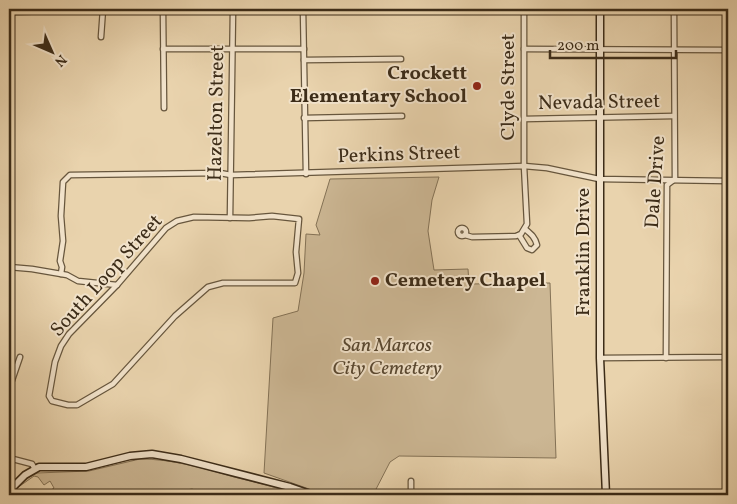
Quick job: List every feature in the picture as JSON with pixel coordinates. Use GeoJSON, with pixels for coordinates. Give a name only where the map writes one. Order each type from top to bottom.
{"type":"FeatureCollection","features":[{"type":"Feature","properties":{"kind":"street"},"geometry":{"type":"LineString","coordinates":[[9,12],[56,11],[65,9]]}},
{"type":"Feature","properties":{"kind":"street"},"geometry":{"type":"LineString","coordinates":[[101,37],[103,9]]}},
{"type":"Feature","properties":{"kind":"street"},"geometry":{"type":"LineString","coordinates":[[163,9],[164,108]]}},
{"type":"Feature","properties":{"kind":"street","name":"Hazelton Street"},"geometry":{"type":"LineString","coordinates":[[230,218],[233,9]]}},
{"type":"Feature","properties":{"kind":"street"},"geometry":{"type":"LineString","coordinates":[[304,9],[306,174]]}},
{"type":"Feature","properties":{"kind":"street","name":"Clyde Street"},"geometry":{"type":"LineString","coordinates":[[524,9],[525,229]]}},
{"type":"Feature","properties":{"kind":"street","name":"Franklin Drive"},"geometry":{"type":"LineString","coordinates":[[600,9],[600,358],[606,495]]}},
{"type":"Feature","properties":{"kind":"street","name":"Dale Drive"},"geometry":{"type":"LineString","coordinates":[[666,358],[667,185],[675,179],[674,9]]}},
{"type":"Feature","properties":{"kind":"street"},"geometry":{"type":"LineString","coordinates":[[524,48],[728,50]]}},
{"type":"Feature","properties":{"kind":"street"},"geometry":{"type":"LineString","coordinates":[[163,49],[304,49]]}},
{"type":"Feature","properties":{"kind":"street"},"geometry":{"type":"LineString","coordinates":[[304,60],[401,59]]}},
{"type":"Feature","properties":{"kind":"street"},"geometry":{"type":"LineString","coordinates":[[304,118],[402,116]]}},
{"type":"Feature","properties":{"kind":"street","name":"Nevada Street"},"geometry":{"type":"LineString","coordinates":[[524,119],[674,116]]}},
{"type":"Feature","properties":{"kind":"street","name":"Perkins Street"},"geometry":{"type":"LineString","coordinates":[[61,274],[63,182],[70,176],[220,173],[231,175],[306,174],[524,166],[547,168],[600,179],[728,181]]}},
{"type":"Feature","properties":{"kind":"street","name":"South Loop Street"},"geometry":{"type":"LineString","coordinates":[[272,216],[299,218],[296,252],[298,273],[295,283],[222,283],[208,287],[175,316],[113,384],[77,405],[58,404],[49,396],[61,346],[69,334],[117,285],[161,233],[177,221],[194,217],[272,216]]}},
{"type":"Feature","properties":{"kind":"street"},"geometry":{"type":"LineString","coordinates":[[465,235],[472,237],[516,236],[525,229],[536,240],[537,245],[535,248],[532,250],[527,248],[519,235]]}},
{"type":"Feature","properties":{"kind":"street"},"geometry":{"type":"LineString","coordinates":[[9,267],[68,275],[78,281],[117,285]]}},
{"type":"Feature","properties":{"kind":"street"},"geometry":{"type":"LineString","coordinates":[[600,358],[726,357],[728,355]]}},
{"type":"Feature","properties":{"kind":"street"},"geometry":{"type":"LineString","coordinates":[[9,389],[20,357]]}},
{"type":"Feature","properties":{"kind":"street"},"geometry":{"type":"LineString","coordinates":[[9,491],[25,475],[35,469],[45,467],[86,467],[130,456],[152,454],[190,461],[314,495]]}},
{"type":"Feature","properties":{"kind":"street"},"geometry":{"type":"LineString","coordinates":[[9,458],[32,464],[35,469]]}},
{"type":"Feature","properties":{"kind":"street"},"geometry":{"type":"LineString","coordinates":[[411,481],[412,495]]}},
{"type":"Feature","properties":{"kind":"green space","name":"San Marcos City Cemetery"},"geometry":{"type":"Polygon","coordinates":[[[439,177],[432,200],[428,231],[434,270],[468,269],[469,284],[550,283],[556,458],[399,456],[390,462],[373,495],[326,495],[264,473],[273,318],[298,311],[304,273],[306,234],[320,235],[316,225],[330,179],[439,177]]]}},
{"type":"Feature","properties":{"kind":"green space"},"geometry":{"type":"Polygon","coordinates":[[[140,459],[187,465],[300,495],[210,495],[192,489],[157,495],[44,495],[54,488],[50,481],[44,485],[38,477],[34,476],[17,488],[26,479],[37,473],[89,471],[140,459]]]}},
{"type":"Feature","properties":{"kind":"place","name":"Crockett Elementary School"},"geometry":{"type":"Point","coordinates":[477,86]}},
{"type":"Feature","properties":{"kind":"place","name":"Cemetery Chapel"},"geometry":{"type":"Point","coordinates":[375,281]}}]}
